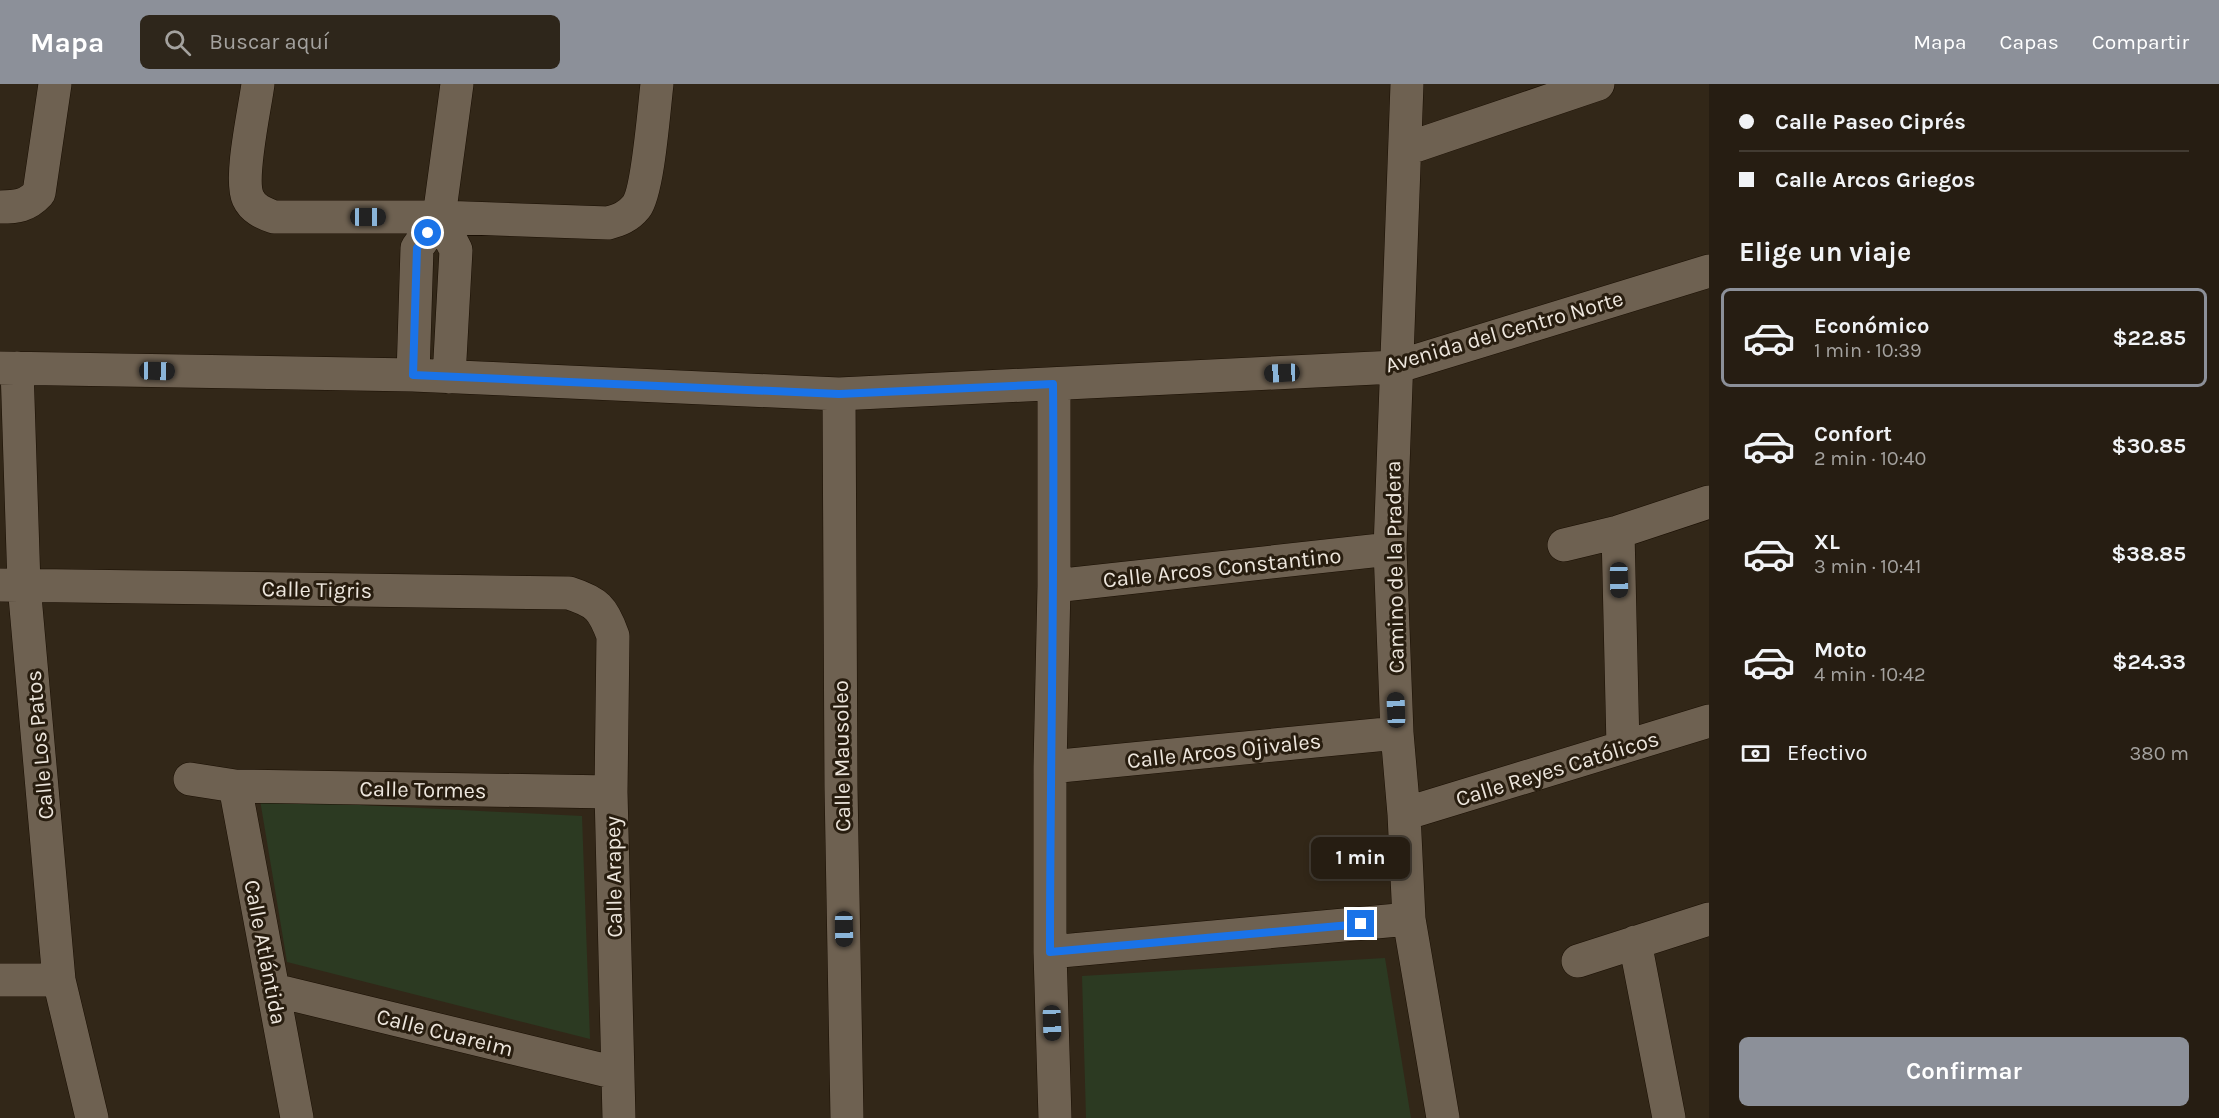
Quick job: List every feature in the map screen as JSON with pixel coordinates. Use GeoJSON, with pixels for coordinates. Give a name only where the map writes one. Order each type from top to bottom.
{"type":"FeatureCollection","features":[{"type":"Feature","properties":{"kind":"street"},"geometry":{"type":"LineString","coordinates":[[0,207],[16,207],[31,202],[39,193],[55,84]]}},
{"type":"Feature","properties":{"kind":"street"},"geometry":{"type":"LineString","coordinates":[[258,84],[245,180],[248,197],[257,210],[274,217],[439,217],[608,223],[625,218],[637,206],[644,187],[657,84]]}},
{"type":"Feature","properties":{"kind":"street"},"geometry":{"type":"LineString","coordinates":[[413,375],[417,248],[439,217],[457,84]]}},
{"type":"Feature","properties":{"kind":"street","name":"Camino de la Pradera"},"geometry":{"type":"LineString","coordinates":[[1407,84],[1390,549],[1397,734],[1404,814],[1409,919],[1443,1118]]}},
{"type":"Feature","properties":{"kind":"street"},"geometry":{"type":"LineString","coordinates":[[1406,149],[1598,84]]}},
{"type":"Feature","properties":{"kind":"street"},"geometry":{"type":"LineString","coordinates":[[439,217],[456,250],[449,377]]}},
{"type":"Feature","properties":{"kind":"street","name":"Avenida del Centro Norte"},"geometry":{"type":"LineString","coordinates":[[8,368],[413,375],[839,394],[1396,367],[1709,271]]}},
{"type":"Feature","properties":{"kind":"street","name":"Calle Los Patos"},"geometry":{"type":"LineString","coordinates":[[8,368],[12,585],[59,980],[94,1117]]}},
{"type":"Feature","properties":{"kind":"street"},"geometry":{"type":"LineString","coordinates":[[1053,384],[1054,586],[1050,767],[1050,952],[1055,1118]]}},
{"type":"Feature","properties":{"kind":"street","name":"Calle Mausoleo"},"geometry":{"type":"LineString","coordinates":[[839,394],[841,787],[847,1118]]}},
{"type":"Feature","properties":{"kind":"street"},"geometry":{"type":"LineString","coordinates":[[1564,545],[1618,532],[1709,502]]}},
{"type":"Feature","properties":{"kind":"street"},"geometry":{"type":"LineString","coordinates":[[1618,532],[1623,747]]}},
{"type":"Feature","properties":{"kind":"street","name":"Calle Arcos Constantino"},"geometry":{"type":"LineString","coordinates":[[1054,586],[1390,549]]}},
{"type":"Feature","properties":{"kind":"street","name":"Calle Tigris"},"geometry":{"type":"LineString","coordinates":[[12,585],[569,593],[591,600],[605,614],[613,636]]}},
{"type":"Feature","properties":{"kind":"street","name":"Calle Arapey"},"geometry":{"type":"LineString","coordinates":[[613,636],[611,792],[616,1074],[619,1118]]}},
{"type":"Feature","properties":{"kind":"street","name":"Calle Reyes Católicos"},"geometry":{"type":"LineString","coordinates":[[1404,814],[1709,721]]}},
{"type":"Feature","properties":{"kind":"street","name":"Calle Arcos Ojivales"},"geometry":{"type":"LineString","coordinates":[[1050,767],[1397,734]]}},
{"type":"Feature","properties":{"kind":"street","name":"Calle Tormes"},"geometry":{"type":"LineString","coordinates":[[190,779],[235,786],[611,792]]}},
{"type":"Feature","properties":{"kind":"street","name":"Calle Atlántida"},"geometry":{"type":"LineString","coordinates":[[235,786],[297,1118]]}},
{"type":"Feature","properties":{"kind":"street"},"geometry":{"type":"LineString","coordinates":[[1050,952],[1409,919]]}},
{"type":"Feature","properties":{"kind":"street"},"geometry":{"type":"LineString","coordinates":[[1578,961],[1709,919]]}},
{"type":"Feature","properties":{"kind":"street"},"geometry":{"type":"LineString","coordinates":[[1635,942],[1669,1118]]}},
{"type":"Feature","properties":{"kind":"street"},"geometry":{"type":"LineString","coordinates":[[0,980],[59,980]]}},
{"type":"Feature","properties":{"kind":"street","name":"Calle Cuareim"},"geometry":{"type":"LineString","coordinates":[[274,990],[616,1074]]}},
{"type":"Feature","properties":{"kind":"green space"},"geometry":{"type":"Polygon","coordinates":[[[260,800],[582,816],[590,1039],[287,962],[260,800]]]}},
{"type":"Feature","properties":{"kind":"green space"},"geometry":{"type":"Polygon","coordinates":[[[1385,958],[1411,1118],[1086,1118],[1082,976],[1385,958]]]}},
{"type":"Feature","properties":{"kind":"route"},"geometry":{"type":"LineString","coordinates":[[428,233],[417,248],[413,375],[839,394],[1053,384],[1054,586],[1050,767],[1050,952],[1361,924]]}}]}
